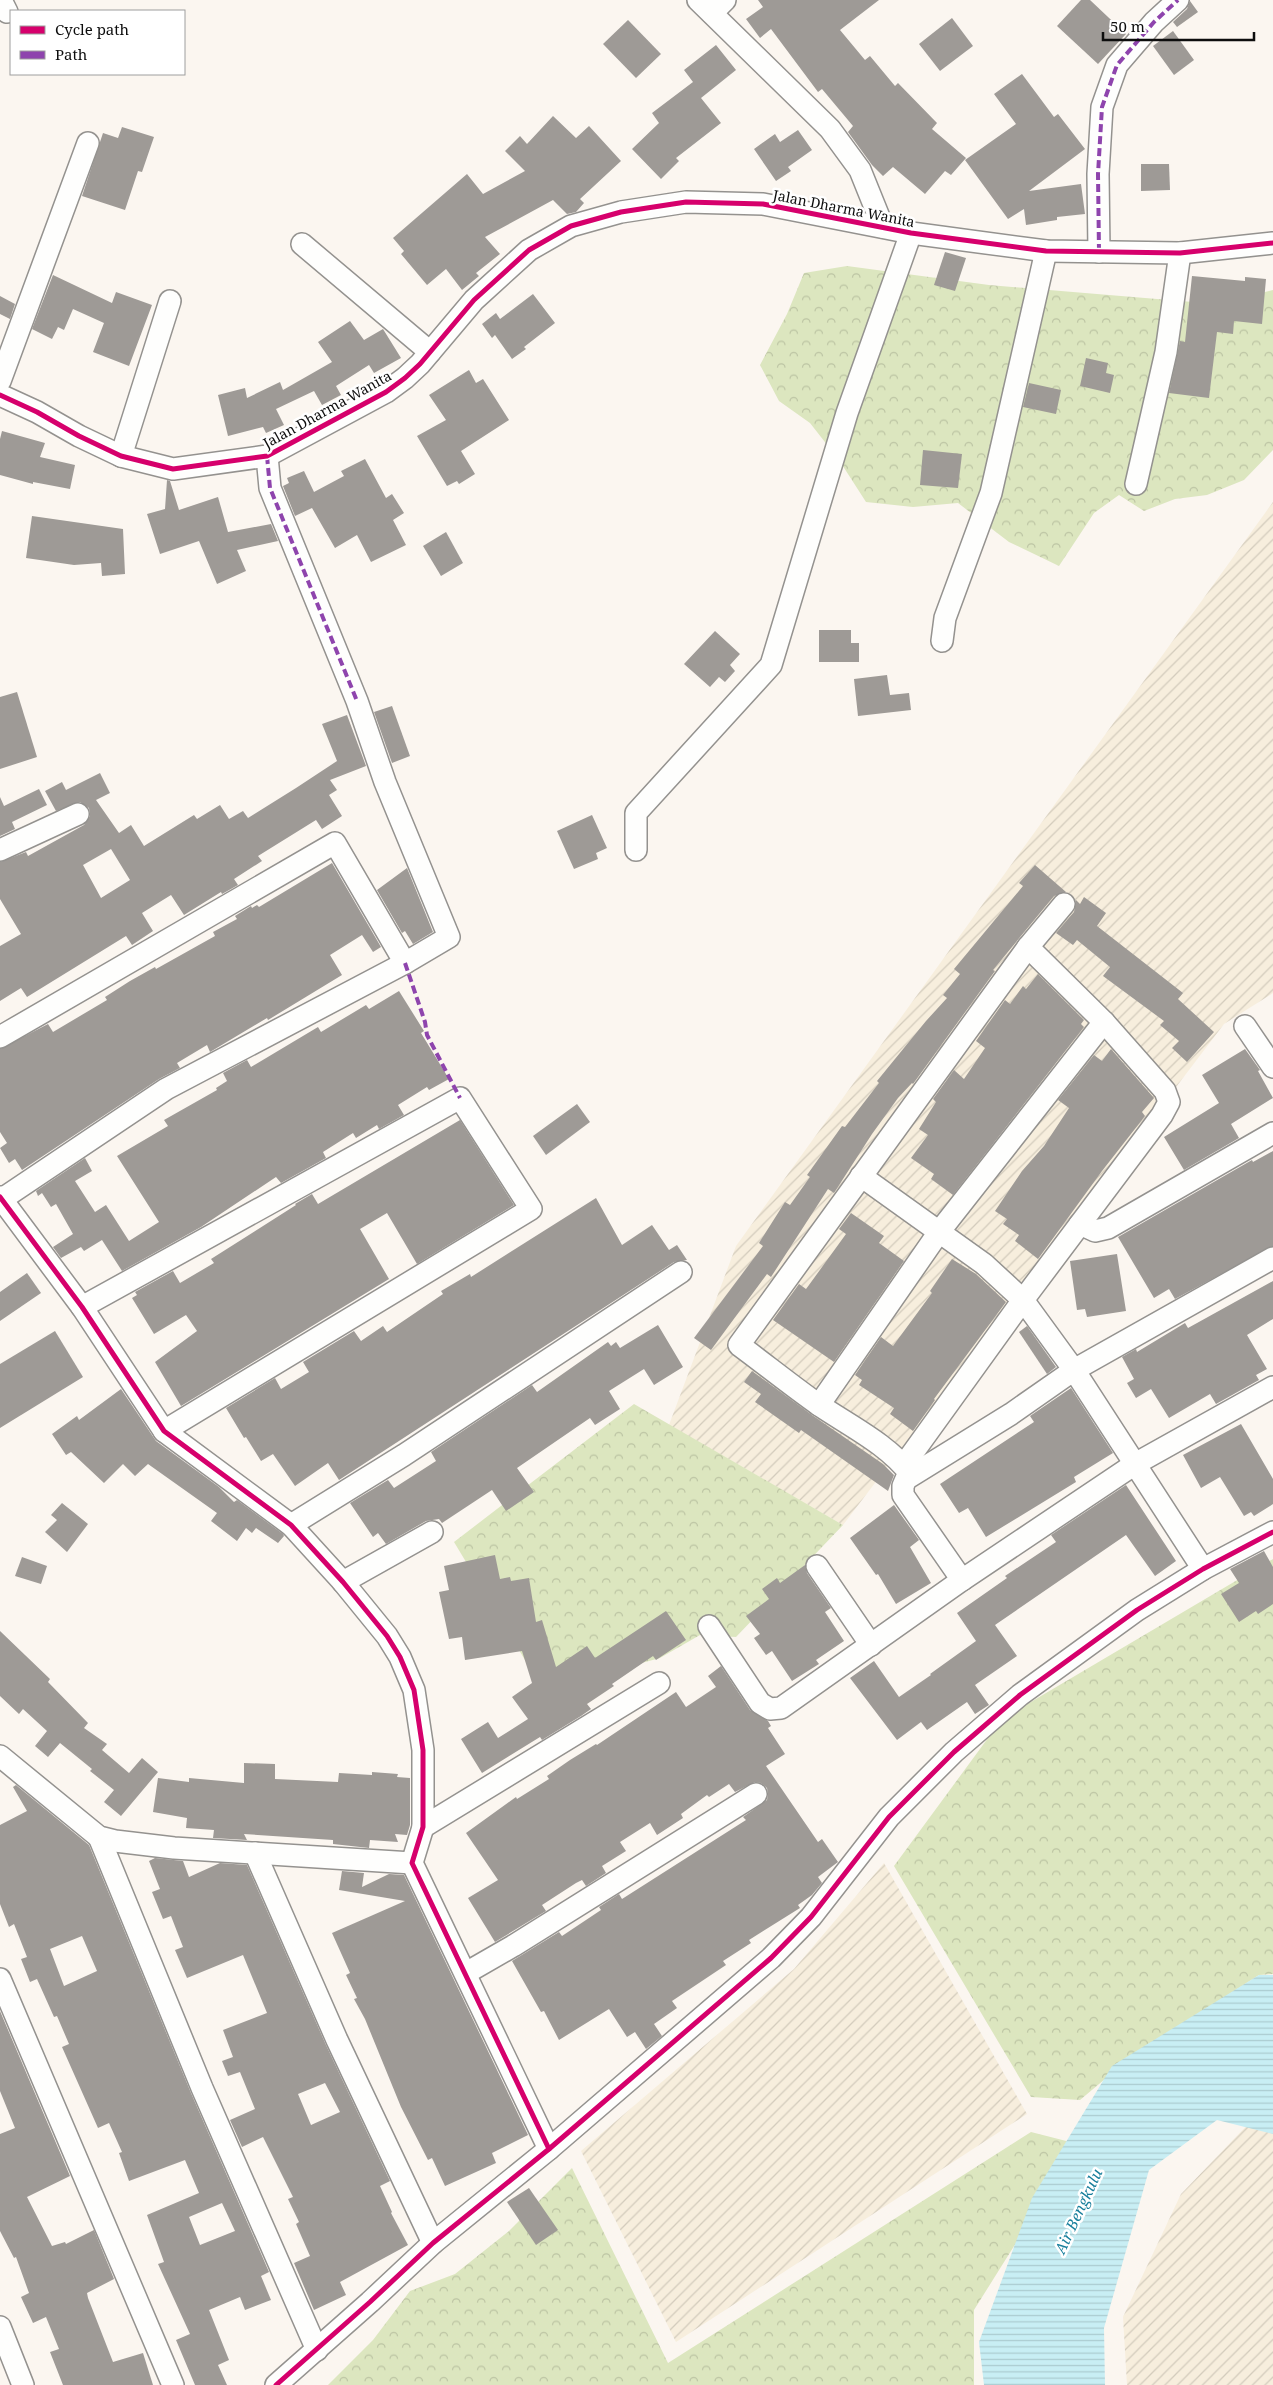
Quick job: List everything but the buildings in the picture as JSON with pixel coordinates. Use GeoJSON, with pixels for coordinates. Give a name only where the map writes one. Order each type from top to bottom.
{"type":"FeatureCollection","features":[{"type":"Feature","properties":{"kind":"street"},"geometry":{"type":"LineString","coordinates":[[1099,252],[1098,174],[1102,107],[1117,65],[1154,22],[1178,0]]}},
{"type":"Feature","properties":{"kind":"street"},"geometry":{"type":"LineString","coordinates":[[712,4],[830,129],[860,170],[883,227]]}},
{"type":"Feature","properties":{"kind":"street"},"geometry":{"type":"LineString","coordinates":[[0,381],[88,143]]}},
{"type":"Feature","properties":{"kind":"street","name":"Jalan Dharma Wanita"},"geometry":{"type":"LineString","coordinates":[[0,395],[121,456],[172,469],[267,456],[386,392],[405,378],[474,300],[529,250],[571,226],[621,212],[686,202],[763,204],[911,232],[1046,250],[1180,253],[1273,243]]}},
{"type":"Feature","properties":{"kind":"street"},"geometry":{"type":"LineString","coordinates":[[636,850],[636,814],[771,665],[846,413],[911,232]]}},
{"type":"Feature","properties":{"kind":"street"},"geometry":{"type":"LineString","coordinates":[[302,244],[430,352]]}},
{"type":"Feature","properties":{"kind":"street"},"geometry":{"type":"LineString","coordinates":[[942,641],[945,618],[991,493],[1046,250]]}},
{"type":"Feature","properties":{"kind":"street"},"geometry":{"type":"LineString","coordinates":[[1136,484],[1166,352],[1180,253]]}},
{"type":"Feature","properties":{"kind":"street"},"geometry":{"type":"LineString","coordinates":[[121,456],[170,301]]}},
{"type":"Feature","properties":{"kind":"street"},"geometry":{"type":"LineString","coordinates":[[267,456],[270,488],[357,701],[385,782],[450,937],[405,963],[166,1089],[1,1198],[82,1307],[164,1431],[291,1525],[387,1636],[400,1657],[414,1690],[423,1750],[423,1827],[412,1862],[549,2149]]}},
{"type":"Feature","properties":{"kind":"street"},"geometry":{"type":"LineString","coordinates":[[0,850],[78,814]]}},
{"type":"Feature","properties":{"kind":"street"},"geometry":{"type":"LineString","coordinates":[[0,1037],[335,843],[405,963]]}},
{"type":"Feature","properties":{"kind":"street"},"geometry":{"type":"LineString","coordinates":[[908,1470],[739,1345],[1028,947],[1064,904]]}},
{"type":"Feature","properties":{"kind":"street"},"geometry":{"type":"LineString","coordinates":[[962,1580],[903,1495],[903,1486],[908,1470],[1023,1300],[1162,1115],[1169,1102],[1164,1091],[1104,1022],[1028,947]]}},
{"type":"Feature","properties":{"kind":"street"},"geometry":{"type":"LineString","coordinates":[[819,1405],[940,1232],[1104,1022]]}},
{"type":"Feature","properties":{"kind":"street"},"geometry":{"type":"LineString","coordinates":[[1245,1026],[1273,1066]]}},
{"type":"Feature","properties":{"kind":"street"},"geometry":{"type":"LineString","coordinates":[[82,1307],[460,1098],[531,1209],[164,1431]]}},
{"type":"Feature","properties":{"kind":"street"},"geometry":{"type":"LineString","coordinates":[[1080,1224],[1095,1231],[1108,1228],[1273,1133]]}},
{"type":"Feature","properties":{"kind":"street"},"geometry":{"type":"LineString","coordinates":[[860,1176],[984,1264],[1023,1300],[1074,1370],[1203,1569]]}},
{"type":"Feature","properties":{"kind":"street"},"geometry":{"type":"LineString","coordinates":[[908,1470],[1011,1414],[1074,1370],[1273,1258]]}},
{"type":"Feature","properties":{"kind":"street"},"geometry":{"type":"LineString","coordinates":[[291,1525],[404,1455],[681,1272]]}},
{"type":"Feature","properties":{"kind":"street"},"geometry":{"type":"LineString","coordinates":[[709,1626],[755,1697],[770,1709],[781,1708],[962,1580],[1135,1464],[1273,1387]]}},
{"type":"Feature","properties":{"kind":"street"},"geometry":{"type":"LineString","coordinates":[[342,1582],[432,1532]]}},
{"type":"Feature","properties":{"kind":"street"},"geometry":{"type":"LineString","coordinates":[[276,2385],[317,2350],[433,2243],[549,2149],[771,1958],[811,1917],[889,1817],[954,1752],[1020,1695],[1137,1610],[1203,1569],[1273,1532]]}},
{"type":"Feature","properties":{"kind":"street"},"geometry":{"type":"LineString","coordinates":[[817,1566],[871,1646]]}},
{"type":"Feature","properties":{"kind":"street"},"geometry":{"type":"LineString","coordinates":[[423,1827],[659,1683]]}},
{"type":"Feature","properties":{"kind":"street"},"geometry":{"type":"LineString","coordinates":[[0,1756],[99,1837],[202,2088],[317,2350]]}},
{"type":"Feature","properties":{"kind":"street"},"geometry":{"type":"LineString","coordinates":[[466,1973],[513,1946],[756,1794]]}},
{"type":"Feature","properties":{"kind":"street"},"geometry":{"type":"LineString","coordinates":[[99,1837],[141,1845],[412,1862]]}},
{"type":"Feature","properties":{"kind":"street"},"geometry":{"type":"LineString","coordinates":[[255,1853],[336,2040],[433,2243]]}},
{"type":"Feature","properties":{"kind":"street"},"geometry":{"type":"LineString","coordinates":[[0,1979],[173,2385]]}},
{"type":"Feature","properties":{"kind":"street"},"geometry":{"type":"LineString","coordinates":[[0,2327],[23,2385]]}},
{"type":"Feature","properties":{"kind":"shaded area"},"geometry":{"type":"Polygon","coordinates":[[[1273,502],[1273,993],[1224,1024],[843,1525],[669,1425],[736,1246],[1273,502]]]}},
{"type":"Feature","properties":{"kind":"shaded area"},"geometry":{"type":"Polygon","coordinates":[[[884,1863],[1027,2114],[676,2342],[581,2151],[794,1969],[884,1863]]]}},
{"type":"Feature","properties":{"kind":"shaded area"},"geometry":{"type":"Polygon","coordinates":[[[1258,2114],[1273,2121],[1273,2385],[1127,2385],[1123,2317],[1181,2194],[1258,2114]]]}},
{"type":"Feature","properties":{"kind":"green space"},"geometry":{"type":"Polygon","coordinates":[[[847,266],[989,285],[1217,304],[1273,290],[1273,450],[1244,480],[1207,495],[1175,499],[1144,511],[1119,495],[1094,513],[1059,566],[1009,542],[958,503],[913,507],[866,502],[839,460],[810,423],[779,401],[760,365],[787,314],[804,273],[847,266]]]}},
{"type":"Feature","properties":{"kind":"green space"},"geometry":{"type":"Polygon","coordinates":[[[634,1404],[843,1525],[736,1637],[700,1635],[660,1658],[543,1690],[454,1542],[634,1404]]]}},
{"type":"Feature","properties":{"kind":"green space"},"geometry":{"type":"Polygon","coordinates":[[[1273,1559],[1273,1974],[1259,1975],[1130,2058],[1080,2100],[1031,2097],[894,1866],[1002,1719],[1273,1559]]]}},
{"type":"Feature","properties":{"kind":"green space"},"geometry":{"type":"Polygon","coordinates":[[[1031,2132],[1078,2144],[974,2310],[974,2385],[328,2385],[373,2340],[410,2291],[455,2274],[509,2231],[572,2168],[668,2363],[1031,2132]]]}},
{"type":"Feature","properties":{"kind":"water","name":"Air Bengkulu"},"geometry":{"type":"Polygon","coordinates":[[[1259,1975],[1273,1975],[1273,2134],[1217,2120],[1149,2170],[1104,2328],[1105,2385],[984,2385],[979,2342],[1032,2198],[1112,2066],[1259,1975]]]}},
{"type":"Feature","properties":{"kind":"marked path"},"geometry":{"type":"LineString","coordinates":[[1099,252],[1098,174],[1102,107],[1117,65],[1154,22],[1178,0]]}},
{"type":"Feature","properties":{"kind":"marked path"},"geometry":{"type":"LineString","coordinates":[[267,456],[270,488],[357,701]]}},
{"type":"Feature","properties":{"kind":"marked path"},"geometry":{"type":"LineString","coordinates":[[405,963],[425,1022],[427,1035],[460,1098]]}},
{"type":"Feature","properties":{"kind":"cycle path"},"geometry":{"type":"LineString","coordinates":[[0,395],[121,456],[173,469],[267,456],[386,392],[405,378],[420,364],[474,300],[529,250],[571,226],[621,212],[686,202],[763,204],[911,233],[1046,251],[1180,253],[1273,243]]}},
{"type":"Feature","properties":{"kind":"cycle path"},"geometry":{"type":"LineString","coordinates":[[0,1197],[82,1307],[164,1431],[291,1525],[343,1582],[387,1636],[400,1657],[414,1690],[423,1750],[423,1827],[412,1863],[549,2149]]}},
{"type":"Feature","properties":{"kind":"cycle path"},"geometry":{"type":"LineString","coordinates":[[276,2385],[433,2243],[549,2149],[771,1958],[811,1917],[889,1817],[954,1752],[1020,1695],[1137,1610],[1203,1569],[1273,1532]]}}]}
